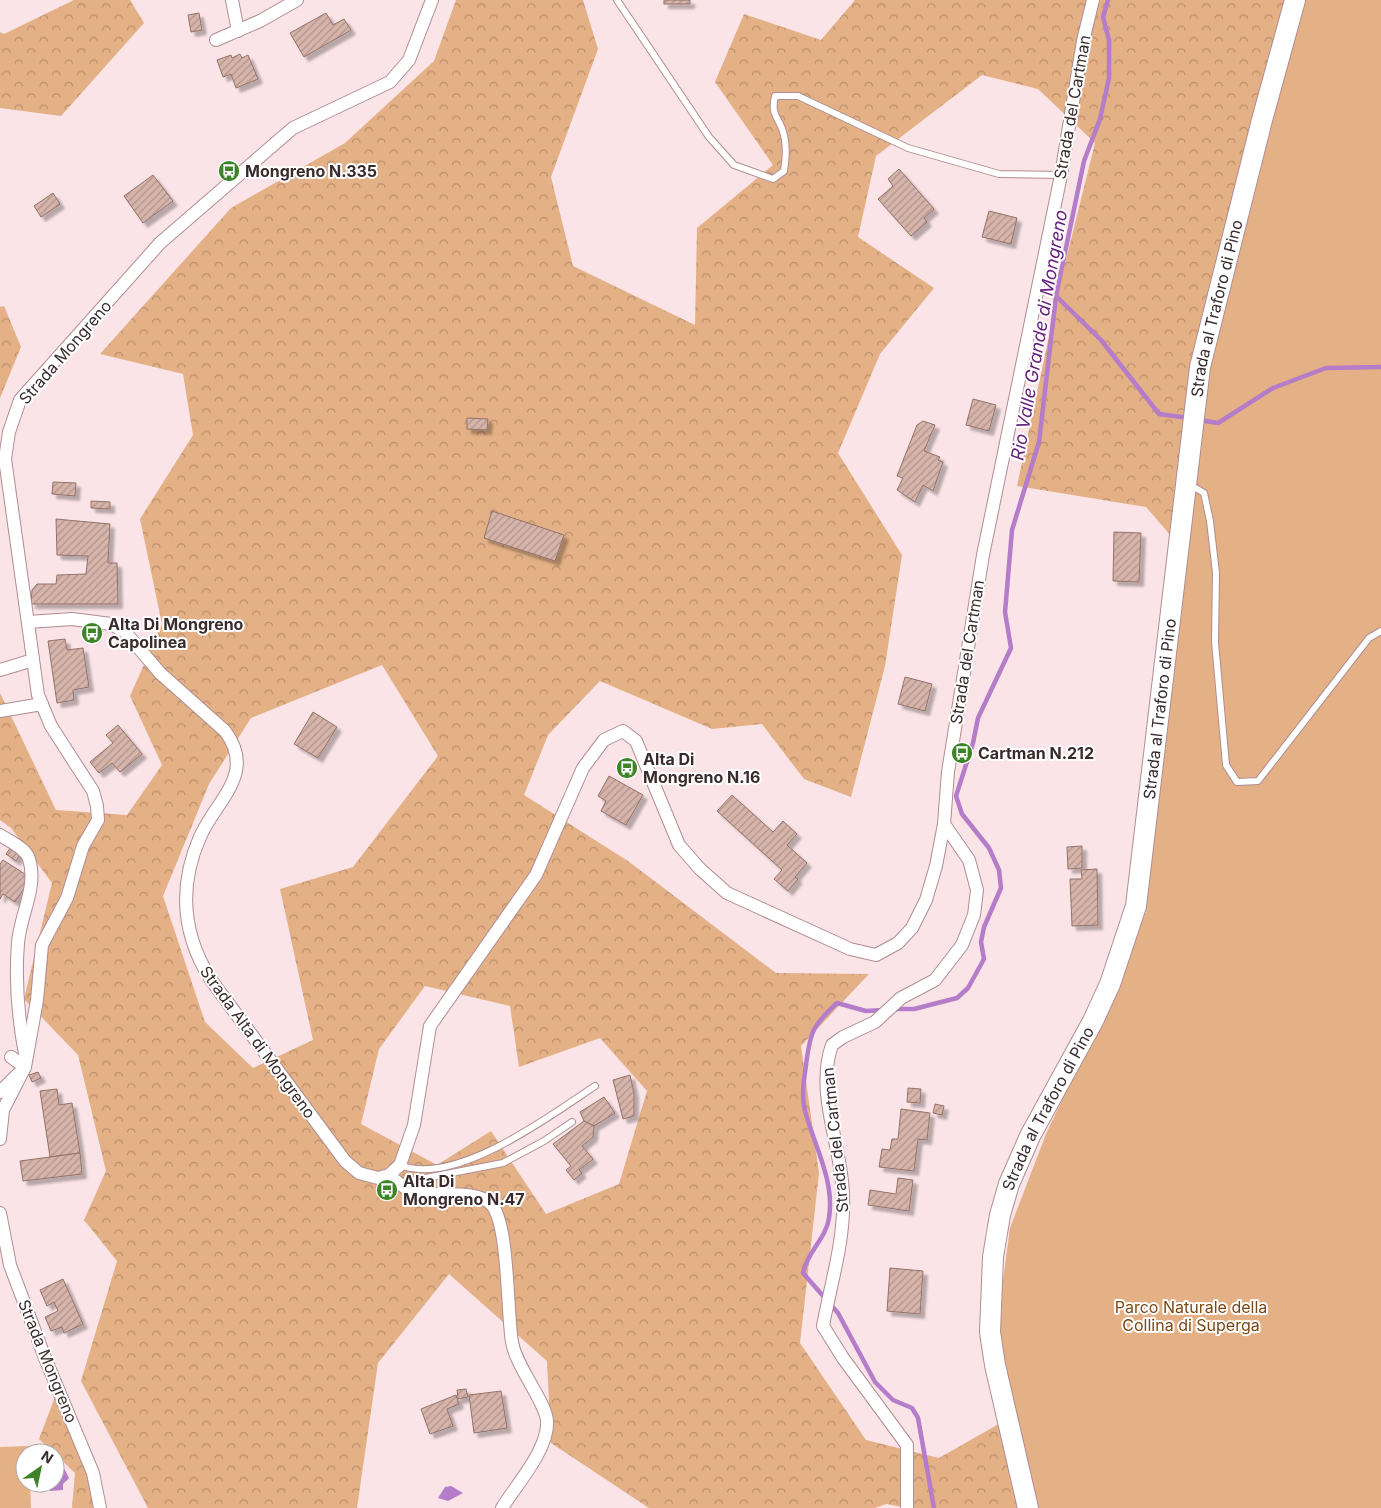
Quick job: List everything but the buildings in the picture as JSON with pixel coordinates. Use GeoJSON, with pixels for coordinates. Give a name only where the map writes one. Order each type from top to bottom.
{"type":"FeatureCollection","features":[{"type":"Feature","properties":{"kind":"main road","name":"Strada al Traforo di Pino"},"geometry":{"type":"LineString","coordinates":[[1028,1508],[1003,1400],[990,1332],[992,1256],[1009,1184],[1030,1136],[1093,1021],[1110,984],[1136,906],[1200,367],[1262,120],[1295,0]]}},
{"type":"Feature","properties":{"kind":"street"},"geometry":{"type":"LineString","coordinates":[[232,0],[238,30]]}},
{"type":"Feature","properties":{"kind":"street"},"geometry":{"type":"LineString","coordinates":[[216,40],[297,0]]}},
{"type":"Feature","properties":{"kind":"street","name":"Strada Mongreno"},"geometry":{"type":"LineString","coordinates":[[0,1139],[4,1110],[26,1065],[37,1000],[42,945],[66,898],[82,846],[98,820],[93,791],[51,726],[38,695],[5,459],[9,432],[20,400],[160,244],[294,128],[390,82],[409,60],[432,0]]}},
{"type":"Feature","properties":{"kind":"street","name":"Strada del Cartman"},"geometry":{"type":"LineString","coordinates":[[907,1508],[907,1445],[842,1358],[823,1326],[842,1235],[843,1193],[825,1074],[827,1058],[832,1045],[843,1037],[875,1022],[901,998],[935,980],[962,945],[974,915],[977,890],[969,860],[944,824],[948,772],[982,554],[1061,175],[1083,41],[1093,0]]}},
{"type":"Feature","properties":{"kind":"street","name":"Strada Alta di Mongreno"},"geometry":{"type":"LineString","coordinates":[[28,622],[72,620],[111,624],[126,632],[160,673],[225,731],[236,751],[237,765],[233,781],[200,837],[192,864],[186,909],[191,940],[198,959],[211,980],[345,1161],[359,1173],[378,1178],[394,1179],[412,1192],[482,1198],[492,1205],[498,1215],[505,1255],[512,1343],[522,1371],[544,1411],[547,1421],[541,1449],[502,1508]]}},
{"type":"Feature","properties":{"kind":"street"},"geometry":{"type":"LineString","coordinates":[[0,670],[33,660]]}},
{"type":"Feature","properties":{"kind":"street"},"geometry":{"type":"LineString","coordinates":[[0,711],[42,704]]}},
{"type":"Feature","properties":{"kind":"street"},"geometry":{"type":"LineString","coordinates":[[394,1179],[414,1125],[430,1026],[536,875],[583,768],[604,740],[623,731],[636,741],[679,846],[700,869],[727,893],[850,948],[876,955],[898,943],[912,928],[926,900],[936,866],[944,824]]}},
{"type":"Feature","properties":{"kind":"street"},"geometry":{"type":"LineString","coordinates":[[0,835],[20,847],[29,858],[32,880],[18,951],[17,1000],[26,1065]]}},
{"type":"Feature","properties":{"kind":"street"},"geometry":{"type":"LineString","coordinates":[[11,1057],[26,1065]]}},
{"type":"Feature","properties":{"kind":"street"},"geometry":{"type":"LineString","coordinates":[[0,1092],[26,1065]]}},
{"type":"Feature","properties":{"kind":"street","name":"Strada Mongreno"},"geometry":{"type":"LineString","coordinates":[[0,1213],[10,1265],[45,1358],[93,1473],[100,1508]]}},
{"type":"Feature","properties":{"kind":"lane"},"geometry":{"type":"LineString","coordinates":[[617,0],[709,137],[734,165],[773,179],[784,171],[787,157],[784,133],[772,108],[775,96],[798,96],[859,126],[930,156],[999,174],[1061,175]]}},
{"type":"Feature","properties":{"kind":"lane"},"geometry":{"type":"LineString","coordinates":[[1186,482],[1204,493],[1210,520],[1216,573],[1215,642],[1226,765],[1237,782],[1258,781],[1369,638],[1381,631]]}},
{"type":"Feature","properties":{"kind":"lane"},"geometry":{"type":"LineString","coordinates":[[400,1165],[413,1170],[451,1165],[502,1147],[595,1086]]}},
{"type":"Feature","properties":{"kind":"lane"},"geometry":{"type":"LineString","coordinates":[[394,1179],[413,1183],[503,1163],[544,1141],[572,1122]]}},
{"type":"Feature","properties":{"kind":"green space"},"geometry":{"type":"Polygon","coordinates":[[[74,0],[130,0],[144,23],[61,116],[0,108],[0,32],[4,34],[74,0]]]}},
{"type":"Feature","properties":{"kind":"green space"},"geometry":{"type":"Polygon","coordinates":[[[456,0],[583,0],[598,49],[551,177],[573,266],[695,325],[697,228],[773,165],[715,82],[744,14],[821,40],[855,0],[1344,0],[1381,1508],[907,1508],[886,1504],[875,1508],[649,1508],[551,1443],[547,1361],[449,1274],[378,1363],[357,1508],[148,1508],[81,1381],[117,1261],[84,1220],[106,1171],[78,1055],[24,999],[52,883],[11,828],[0,820],[0,693],[56,810],[127,815],[162,765],[130,696],[162,624],[140,519],[193,435],[183,374],[100,354],[231,208],[345,143],[434,61],[456,0]],[[982,75],[876,156],[858,237],[934,288],[880,354],[838,453],[902,555],[885,666],[851,797],[804,779],[762,724],[712,729],[600,681],[548,735],[524,795],[628,861],[776,973],[869,974],[801,1046],[819,1173],[800,1343],[866,1440],[939,1458],[1034,1404],[1161,910],[1199,568],[1146,507],[1017,486],[1061,280],[1095,143],[1038,89],[982,75]],[[382,665],[251,718],[209,784],[163,896],[205,1022],[253,1068],[313,1040],[280,889],[353,867],[438,756],[382,665]],[[425,986],[379,1049],[361,1124],[437,1165],[491,1131],[546,1214],[619,1184],[647,1091],[600,1038],[519,1067],[510,1006],[425,986]]]}},
{"type":"Feature","properties":{"kind":"green space","name":"Parco Naturale della Collina di Superga"},"geometry":{"type":"Polygon","coordinates":[[[1295,0],[1381,0],[1381,1508],[1026,1508],[994,1347],[1010,1228],[1046,1134],[1087,1047],[1146,912],[1195,408],[1295,0]]]}},
{"type":"Feature","properties":{"kind":"green space"},"geometry":{"type":"Polygon","coordinates":[[[4,306],[21,347],[0,398],[0,307],[4,306]]]}},
{"type":"Feature","properties":{"kind":"green space"},"geometry":{"type":"Polygon","coordinates":[[[55,1397],[88,1475],[93,1508],[72,1508],[75,1473],[65,1464],[65,1443],[43,1443],[39,1439],[55,1397]]]}},
{"type":"Feature","properties":{"kind":"green space"},"geometry":{"type":"Polygon","coordinates":[[[15,1446],[15,1493],[30,1493],[31,1508],[0,1508],[0,1447],[15,1446]]]}},
{"type":"Feature","properties":{"kind":"shaded area"},"geometry":{"type":"Polygon","coordinates":[[[65,1470],[69,1478],[65,1482],[65,1470]]]}},
{"type":"Feature","properties":{"kind":"shaded area"},"geometry":{"type":"Polygon","coordinates":[[[451,1486],[463,1493],[448,1501],[438,1498],[445,1487],[451,1486]]]}},
{"type":"Feature","properties":{"kind":"waterway","name":"Rio Valle Grande di Mongreno"},"geometry":{"type":"LineString","coordinates":[[893,1009],[914,1009],[957,998],[968,988],[984,959],[981,942],[984,927],[1001,888],[999,870],[989,848],[962,814],[956,796],[973,743],[978,718],[1011,648],[1005,612],[1012,530],[1039,442],[1056,296],[1084,161],[1100,119],[1109,78],[1109,40],[1103,17],[1108,0]]}},
{"type":"Feature","properties":{"kind":"waterway"},"geometry":{"type":"LineString","coordinates":[[1056,296],[1101,340],[1159,414],[1189,418]]}},
{"type":"Feature","properties":{"kind":"waterway"},"geometry":{"type":"LineString","coordinates":[[1199,420],[1218,423],[1273,388],[1326,368],[1381,367]]}},
{"type":"Feature","properties":{"kind":"waterway","name":"Rio Valle Grande di Mongreno"},"geometry":{"type":"LineString","coordinates":[[883,1010],[866,1011],[837,1003],[823,1017],[811,1037],[804,1082],[804,1105],[823,1163],[830,1204],[827,1226],[808,1258],[803,1273],[838,1313],[875,1382],[893,1400],[912,1408],[918,1418],[934,1508]]}},
{"type":"Feature","properties":{"kind":"place","name":"Mongreno N.335"},"geometry":{"type":"Point","coordinates":[229,171]}},
{"type":"Feature","properties":{"kind":"place","name":"Alta Di Mongreno Capolinea"},"geometry":{"type":"Point","coordinates":[92,633]}},
{"type":"Feature","properties":{"kind":"place","name":"Cartman N.212"},"geometry":{"type":"Point","coordinates":[962,753]}},
{"type":"Feature","properties":{"kind":"place","name":"Alta Di Mongreno N.16"},"geometry":{"type":"Point","coordinates":[627,768]}},
{"type":"Feature","properties":{"kind":"place","name":"Alta Di Mongreno N.47"},"geometry":{"type":"Point","coordinates":[387,1190]}}]}
